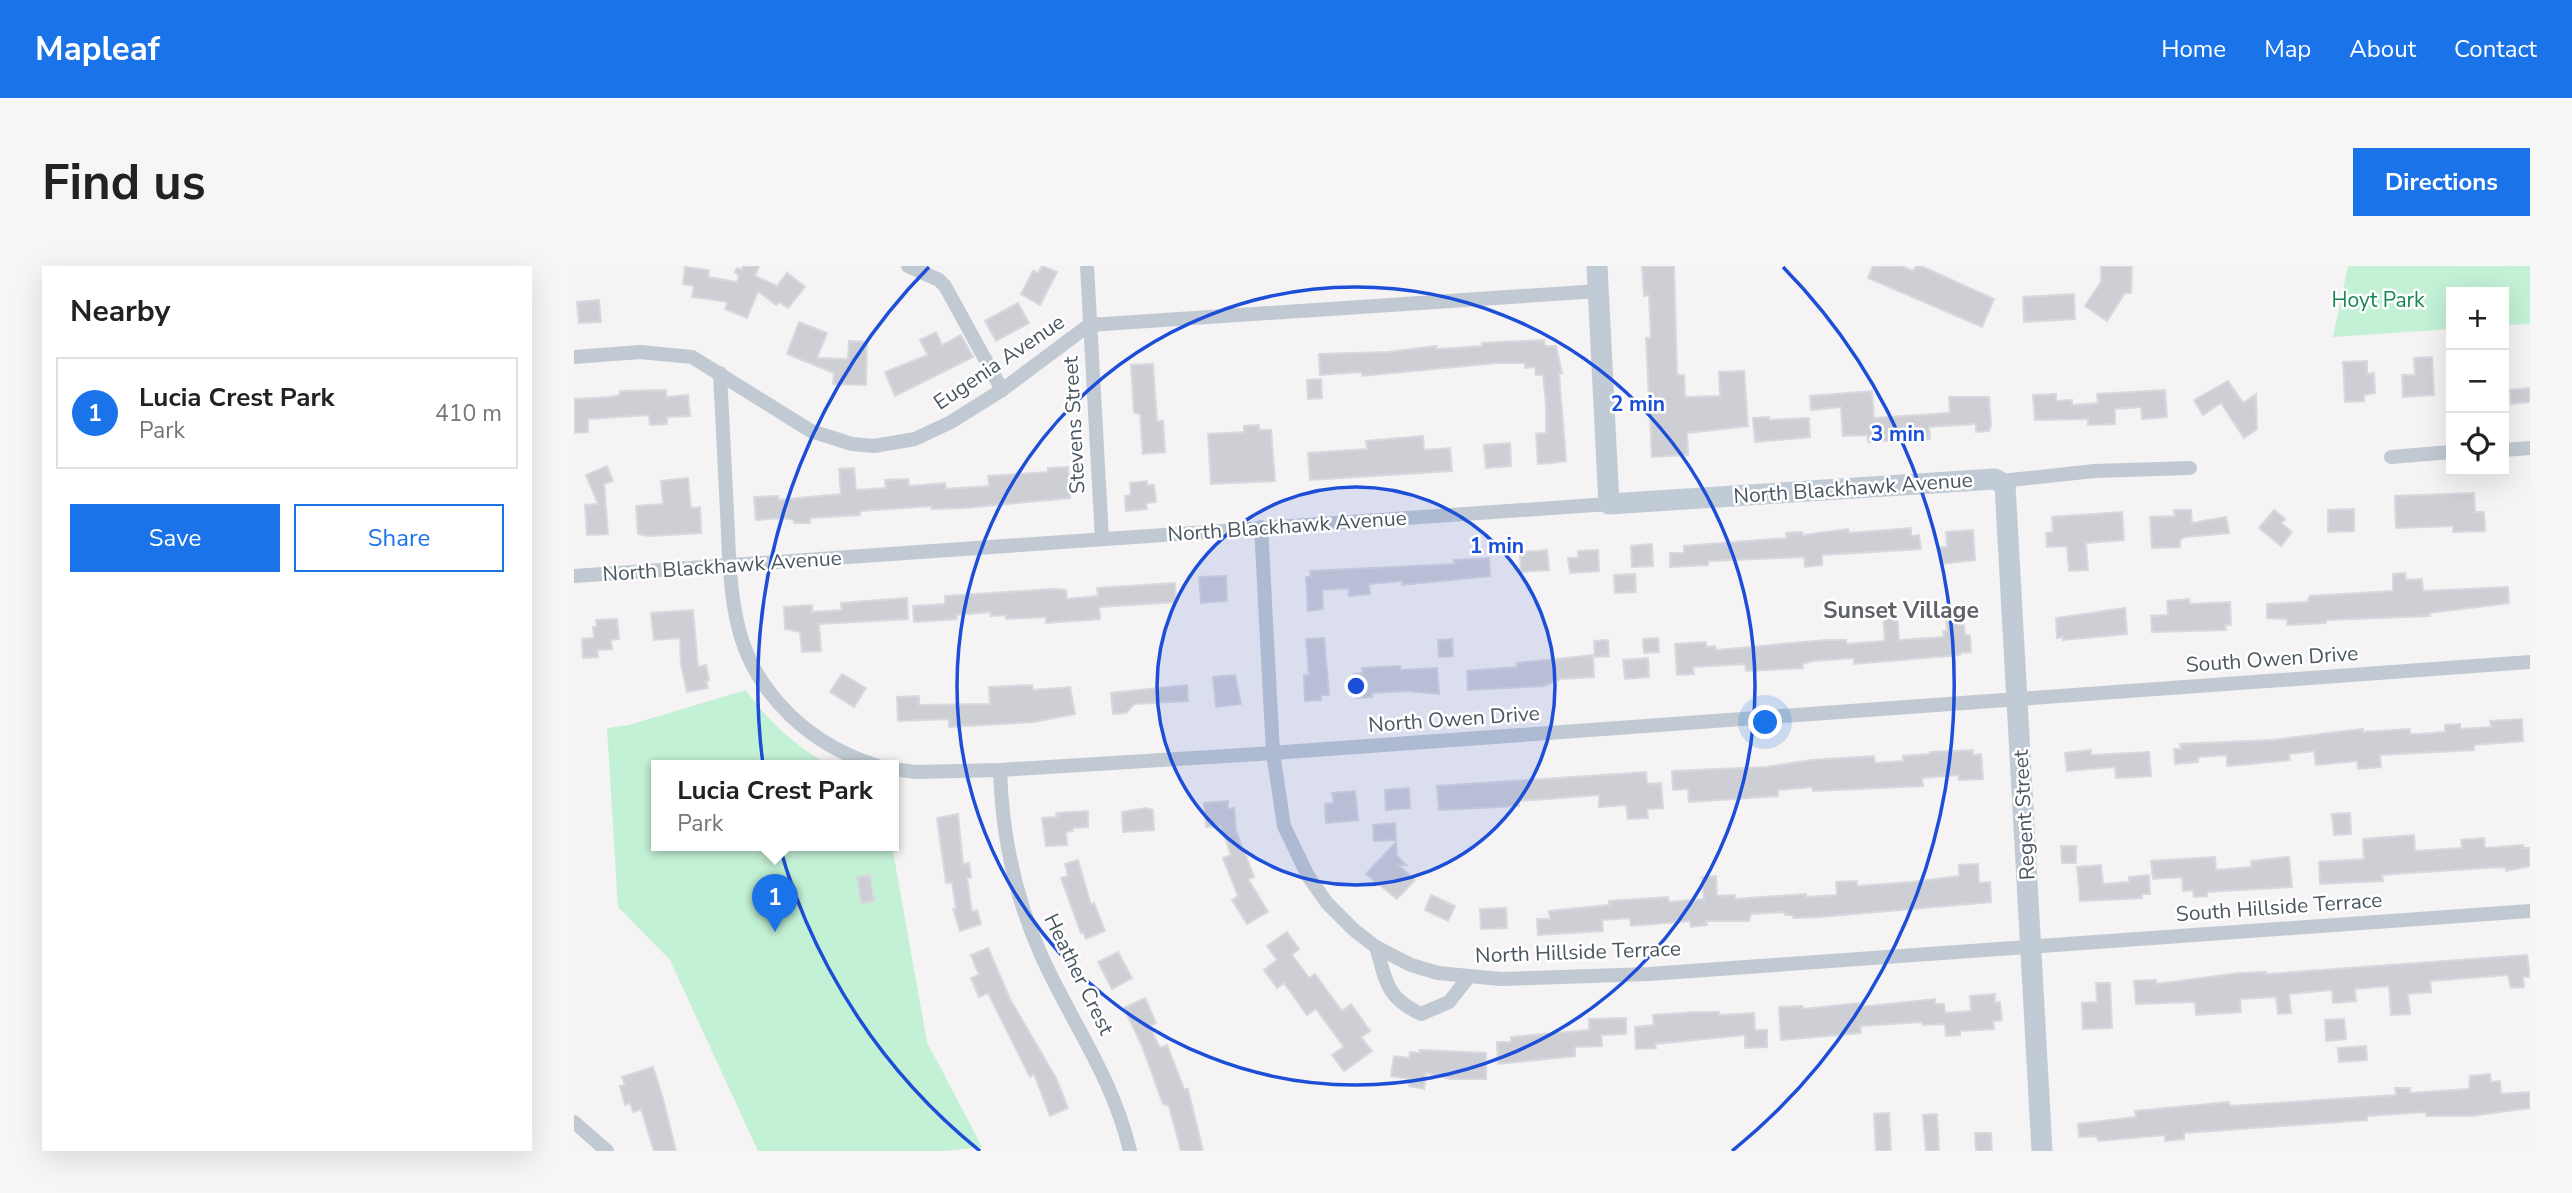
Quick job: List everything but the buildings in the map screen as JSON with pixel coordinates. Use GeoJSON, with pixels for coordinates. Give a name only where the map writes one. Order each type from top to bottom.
{"type":"FeatureCollection","features":[{"type":"Feature","properties":{"kind":"street"},"geometry":{"type":"LineString","coordinates":[[908,266],[939,280],[945,286],[1002,390]]}},
{"type":"Feature","properties":{"kind":"street","name":"Stevens Street"},"geometry":{"type":"LineString","coordinates":[[1087,266],[1102,539]]}},
{"type":"Feature","properties":{"kind":"street"},"geometry":{"type":"LineString","coordinates":[[1597,266],[1609,504]]}},
{"type":"Feature","properties":{"kind":"street","name":"Eugenia Avenue"},"geometry":{"type":"LineString","coordinates":[[574,358],[667,352],[692,357],[811,431],[832,440],[874,446],[915,439],[930,433],[1002,390],[1089,325],[1599,291]]}},
{"type":"Feature","properties":{"kind":"street"},"geometry":{"type":"LineString","coordinates":[[720,373],[729,564],[739,632],[766,688],[787,713],[813,736],[862,760]]}},
{"type":"Feature","properties":{"kind":"street"},"geometry":{"type":"LineString","coordinates":[[2509,450],[2530,448]]}},
{"type":"Feature","properties":{"kind":"street"},"geometry":{"type":"LineString","coordinates":[[2391,457],[2446,452]]}},
{"type":"Feature","properties":{"kind":"street"},"geometry":{"type":"LineString","coordinates":[[2001,481],[2094,471],[2190,467]]}},
{"type":"Feature","properties":{"kind":"street","name":"North Blackhawk Avenue"},"geometry":{"type":"LineString","coordinates":[[574,576],[1261,527],[2001,481]]}},
{"type":"Feature","properties":{"kind":"street","name":"Regent Street"},"geometry":{"type":"LineString","coordinates":[[2001,481],[2008,493],[2042,1151]]}},
{"type":"Feature","properties":{"kind":"street","name":"North Hillside Terrace"},"geometry":{"type":"LineString","coordinates":[[1261,527],[1273,753],[1284,826],[1297,857],[1327,903],[1376,947],[1411,965],[1468,978],[1543,979],[1649,974],[2031,946]]}},
{"type":"Feature","properties":{"kind":"street","name":"South Owen Drive"},"geometry":{"type":"LineString","coordinates":[[2018,698],[2530,662]]}},
{"type":"Feature","properties":{"kind":"street","name":"North Owen Drive"},"geometry":{"type":"LineString","coordinates":[[899,770],[1000,771],[2018,698]]}},
{"type":"Feature","properties":{"kind":"street","name":"Heather Crest"},"geometry":{"type":"LineString","coordinates":[[1000,771],[1002,818],[1027,918],[1061,995],[1100,1064],[1117,1105],[1130,1151]]}},
{"type":"Feature","properties":{"kind":"street","name":"South Hillside Terrace"},"geometry":{"type":"LineString","coordinates":[[2031,946],[2530,911]]}},
{"type":"Feature","properties":{"kind":"street"},"geometry":{"type":"LineString","coordinates":[[1376,947],[1387,982],[1398,1003],[1421,1014],[1449,1002],[1468,978]]}},
{"type":"Feature","properties":{"kind":"street"},"geometry":{"type":"LineString","coordinates":[[574,1122],[607,1151]]}},
{"type":"Feature","properties":{"kind":"green space","name":"Hoyt Park"},"geometry":{"type":"Polygon","coordinates":[[[2348,266],[2530,266],[2530,324],[2509,325],[2509,287],[2446,287],[2446,329],[2333,337],[2348,266]]]}},
{"type":"Feature","properties":{"kind":"green space"},"geometry":{"type":"Polygon","coordinates":[[[746,690],[784,733],[821,760],[651,760],[651,851],[893,851],[927,1042],[982,1147],[944,1151],[758,1151],[670,960],[618,907],[607,728],[629,725],[746,690]]]}},
{"type":"Feature","properties":{"kind":"place","name":"Lucia Crest Park"},"geometry":{"type":"Point","coordinates":[775,932]}},
{"type":"Feature","properties":{"kind":"district","name":"Sunset Village"},"geometry":{"type":"Point","coordinates":[1901,610]}}]}
